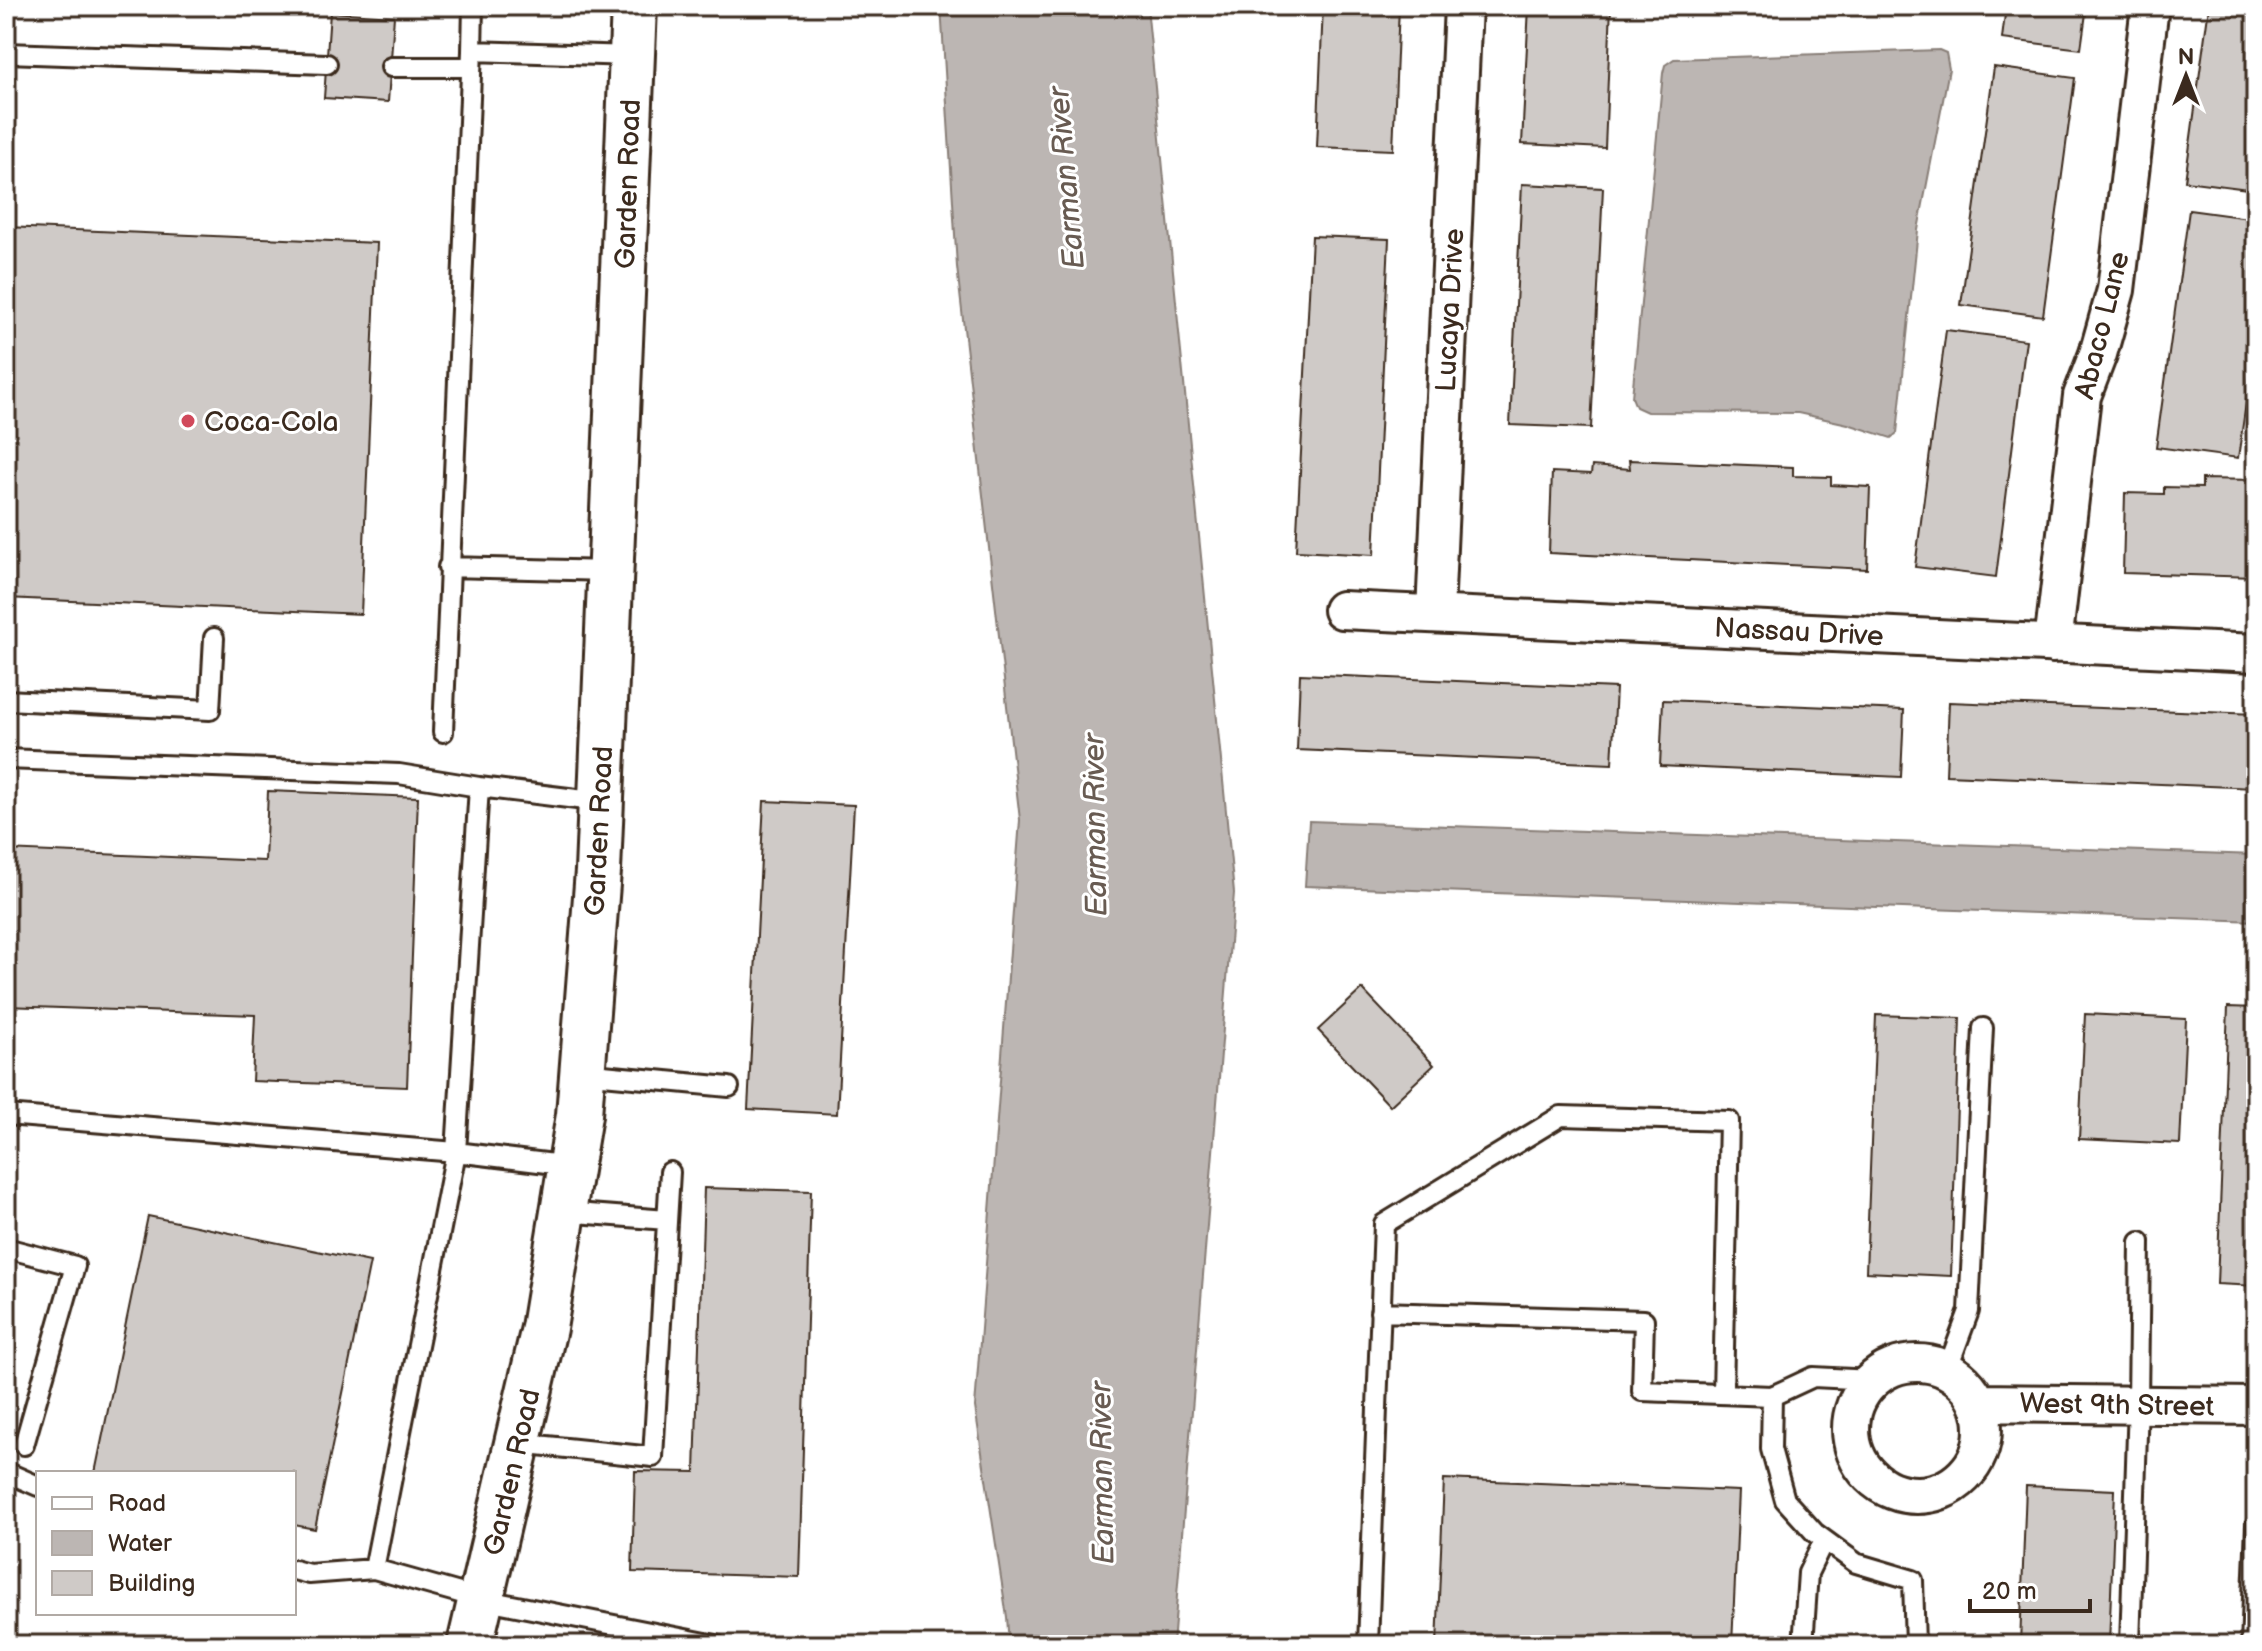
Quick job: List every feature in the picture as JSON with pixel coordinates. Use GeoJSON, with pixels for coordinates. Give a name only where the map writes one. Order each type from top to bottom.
{"type":"FeatureCollection","features":[{"type":"Feature","properties":{"kind":"street","name":"Garden Road"},"geometry":{"type":"LineString","coordinates":[[470,1645],[544,1328],[579,1115],[598,871],[634,6]]}},
{"type":"Feature","properties":{"kind":"street","name":"Lucaya Drive"},"geometry":{"type":"LineString","coordinates":[[1435,613],[1463,6]]}},
{"type":"Feature","properties":{"kind":"street","name":"Abaco Lane"},"geometry":{"type":"LineString","coordinates":[[2053,644],[2082,396],[2098,354],[2116,290],[2150,6]]}},
{"type":"Feature","properties":{"kind":"street","name":"Nassau Drive"},"geometry":{"type":"LineString","coordinates":[[1342,610],[2256,653]]}},
{"type":"Feature","properties":{"kind":"street"},"geometry":{"type":"LineString","coordinates":[[1925,1363],[1947,1370],[1966,1383],[1983,1419],[1982,1442],[1974,1463],[1948,1487],[1925,1495],[1909,1495],[1887,1488],[1868,1474],[1858,1460],[1851,1438],[1852,1415],[1858,1398],[1872,1380],[1892,1367],[1925,1363]]}},
{"type":"Feature","properties":{"kind":"street","name":"West 9th Street"},"geometry":{"type":"LineString","coordinates":[[1978,1403],[2256,1406]]}},
{"type":"Feature","properties":{"kind":"lane"},"geometry":{"type":"LineString","coordinates":[[443,732],[473,6]]}},
{"type":"Feature","properties":{"kind":"lane"},"geometry":{"type":"LineString","coordinates":[[6,53],[327,64]]}},
{"type":"Feature","properties":{"kind":"lane"},"geometry":{"type":"LineString","coordinates":[[391,67],[471,59],[632,56]]}},
{"type":"Feature","properties":{"kind":"lane"},"geometry":{"type":"LineString","coordinates":[[448,567],[610,571]]}},
{"type":"Feature","properties":{"kind":"lane"},"geometry":{"type":"LineString","coordinates":[[6,700],[210,710],[214,638]]}},
{"type":"Feature","properties":{"kind":"lane"},"geometry":{"type":"LineString","coordinates":[[6,759],[399,774],[601,802]]}},
{"type":"Feature","properties":{"kind":"lane"},"geometry":{"type":"LineString","coordinates":[[374,1569],[456,1152],[479,787]]}},
{"type":"Feature","properties":{"kind":"lane"},"geometry":{"type":"LineString","coordinates":[[1947,1370],[1969,1311],[1983,1028]]}},
{"type":"Feature","properties":{"kind":"lane"},"geometry":{"type":"LineString","coordinates":[[582,1073],[729,1087]]}},
{"type":"Feature","properties":{"kind":"lane"},"geometry":{"type":"LineString","coordinates":[[6,1115],[456,1152],[571,1166]]}},
{"type":"Feature","properties":{"kind":"lane"},"geometry":{"type":"LineString","coordinates":[[1368,1645],[1384,1224],[1561,1116],[1729,1121],[1723,1394]]}},
{"type":"Feature","properties":{"kind":"lane"},"geometry":{"type":"LineString","coordinates":[[518,1443],[653,1457],[670,1172]]}},
{"type":"Feature","properties":{"kind":"lane"},"geometry":{"type":"LineString","coordinates":[[563,1212],[667,1220]]}},
{"type":"Feature","properties":{"kind":"lane"},"geometry":{"type":"LineString","coordinates":[[2130,1645],[2140,1242]]}},
{"type":"Feature","properties":{"kind":"lane"},"geometry":{"type":"LineString","coordinates":[[6,1248],[75,1266],[24,1445]]}},
{"type":"Feature","properties":{"kind":"lane"},"geometry":{"type":"LineString","coordinates":[[1380,1312],[1644,1320],[1642,1391],[1772,1396],[1813,1377],[1872,1380]]}},
{"type":"Feature","properties":{"kind":"lane"},"geometry":{"type":"LineString","coordinates":[[1772,1396],[1771,1449],[1785,1500],[1815,1533],[1856,1563],[1913,1580],[1915,1645]]}},
{"type":"Feature","properties":{"kind":"lane"},"geometry":{"type":"LineString","coordinates":[[6,1472],[36,1485]]}},
{"type":"Feature","properties":{"kind":"lane"},"geometry":{"type":"LineString","coordinates":[[2251,1645],[2256,1525]]}},
{"type":"Feature","properties":{"kind":"lane"},"geometry":{"type":"LineString","coordinates":[[1803,1645],[1808,1573],[1824,1540]]}},
{"type":"Feature","properties":{"kind":"lane"},"geometry":{"type":"LineString","coordinates":[[296,1571],[309,1574],[374,1569],[481,1599],[716,1645]]}},
{"type":"Feature","properties":{"kind":"water","name":"Earman River"},"geometry":{"type":"Polygon","coordinates":[[[941,6],[1147,6],[1234,893],[1173,1645],[1009,1645],[975,1407],[1020,820],[957,267],[941,6]]]}},
{"type":"Feature","properties":{"kind":"water"},"geometry":{"type":"Polygon","coordinates":[[[1939,50],[1946,53],[1949,69],[1918,230],[1897,433],[1891,438],[1798,413],[1647,412],[1636,407],[1632,397],[1665,65],[1674,59],[1939,50]]]}},
{"type":"Feature","properties":{"kind":"water"},"geometry":{"type":"Polygon","coordinates":[[[1309,821],[2256,855],[2256,921],[1305,886],[1309,821]]]}},
{"type":"Feature","properties":{"kind":"building"},"geometry":{"type":"Polygon","coordinates":[[[1323,6],[1399,6],[1393,150],[1317,147],[1323,6]]]}},
{"type":"Feature","properties":{"kind":"building"},"geometry":{"type":"Polygon","coordinates":[[[1529,6],[1611,6],[1605,148],[1522,144],[1529,6]]]}},
{"type":"Feature","properties":{"kind":"building"},"geometry":{"type":"Polygon","coordinates":[[[2006,6],[2087,6],[2081,49],[2002,39],[2006,6]]]}},
{"type":"Feature","properties":{"kind":"building"},"geometry":{"type":"Polygon","coordinates":[[[2209,6],[2256,6],[2256,190],[2185,181],[2209,6]]]}},
{"type":"Feature","properties":{"kind":"building"},"geometry":{"type":"Polygon","coordinates":[[[330,12],[394,16],[388,102],[324,98],[330,12]]]}},
{"type":"Feature","properties":{"kind":"building"},"geometry":{"type":"Polygon","coordinates":[[[1994,67],[2075,78],[2043,316],[1961,305],[1994,67]]]}},
{"type":"Feature","properties":{"kind":"building"},"geometry":{"type":"Polygon","coordinates":[[[1522,184],[1603,188],[1591,428],[1510,425],[1522,184]]]}},
{"type":"Feature","properties":{"kind":"building"},"geometry":{"type":"Polygon","coordinates":[[[2189,210],[2256,219],[2256,335],[2238,458],[2156,447],[2189,210]]]}},
{"type":"Feature","properties":{"kind":"building","name":"Coca-Cola"},"geometry":{"type":"Polygon","coordinates":[[[6,227],[377,243],[361,614],[6,598],[6,227]]]}},
{"type":"Feature","properties":{"kind":"building"},"geometry":{"type":"Polygon","coordinates":[[[1312,236],[1389,239],[1374,555],[1296,551],[1312,236]]]}},
{"type":"Feature","properties":{"kind":"building"},"geometry":{"type":"Polygon","coordinates":[[[1946,330],[2026,340],[1996,577],[1915,567],[1946,330]]]}},
{"type":"Feature","properties":{"kind":"building"},"geometry":{"type":"Polygon","coordinates":[[[1629,460],[1793,467],[1793,476],[1831,477],[1831,485],[1870,487],[1867,569],[1549,553],[1552,472],[1591,474],[1592,466],[1630,469],[1629,460]]]}},
{"type":"Feature","properties":{"kind":"building"},"geometry":{"type":"Polygon","coordinates":[[[2202,479],[2256,480],[2256,577],[2123,573],[2125,493],[2164,494],[2164,487],[2202,488],[2202,479]]]}},
{"type":"Feature","properties":{"kind":"building"},"geometry":{"type":"Polygon","coordinates":[[[1300,674],[1616,688],[1612,764],[1297,750],[1300,674]]]}},
{"type":"Feature","properties":{"kind":"building"},"geometry":{"type":"Polygon","coordinates":[[[1663,700],[1904,710],[1901,777],[1660,766],[1663,700]]]}},
{"type":"Feature","properties":{"kind":"building"},"geometry":{"type":"Polygon","coordinates":[[[1949,702],[2256,714],[2256,788],[1946,775],[1949,702]]]}},
{"type":"Feature","properties":{"kind":"building"},"geometry":{"type":"Polygon","coordinates":[[[268,791],[418,797],[407,1087],[252,1081],[255,1015],[6,1006],[6,850],[265,861],[268,791]]]}},
{"type":"Feature","properties":{"kind":"building"},"geometry":{"type":"Polygon","coordinates":[[[764,801],[854,805],[837,1114],[748,1109],[764,801]]]}},
{"type":"Feature","properties":{"kind":"building"},"geometry":{"type":"Polygon","coordinates":[[[1362,989],[1434,1065],[1390,1106],[1318,1030],[1362,989]]]}},
{"type":"Feature","properties":{"kind":"building"},"geometry":{"type":"Polygon","coordinates":[[[2228,1007],[2256,1008],[2256,1286],[2217,1284],[2228,1007]]]}},
{"type":"Feature","properties":{"kind":"building"},"geometry":{"type":"Polygon","coordinates":[[[2085,1014],[2186,1019],[2180,1144],[2079,1139],[2085,1014]]]}},
{"type":"Feature","properties":{"kind":"building"},"geometry":{"type":"Polygon","coordinates":[[[1876,1015],[1960,1018],[1951,1276],[1866,1272],[1876,1015]]]}},
{"type":"Feature","properties":{"kind":"building"},"geometry":{"type":"Polygon","coordinates":[[[704,1188],[811,1191],[799,1577],[632,1572],[635,1471],[695,1472],[704,1188]]]}},
{"type":"Feature","properties":{"kind":"building"},"geometry":{"type":"Polygon","coordinates":[[[148,1216],[370,1262],[315,1529],[296,1525],[296,1471],[95,1471],[148,1216]]]}},
{"type":"Feature","properties":{"kind":"building"},"geometry":{"type":"Polygon","coordinates":[[[1444,1479],[1739,1491],[1732,1645],[1437,1645],[1444,1479]]]}},
{"type":"Feature","properties":{"kind":"building"},"geometry":{"type":"Polygon","coordinates":[[[2026,1486],[2115,1490],[2109,1645],[2020,1645],[2026,1486]]]}},
{"type":"Feature","properties":{"kind":"place","name":"Coca-Cola"},"geometry":{"type":"Point","coordinates":[188,421]}}]}
